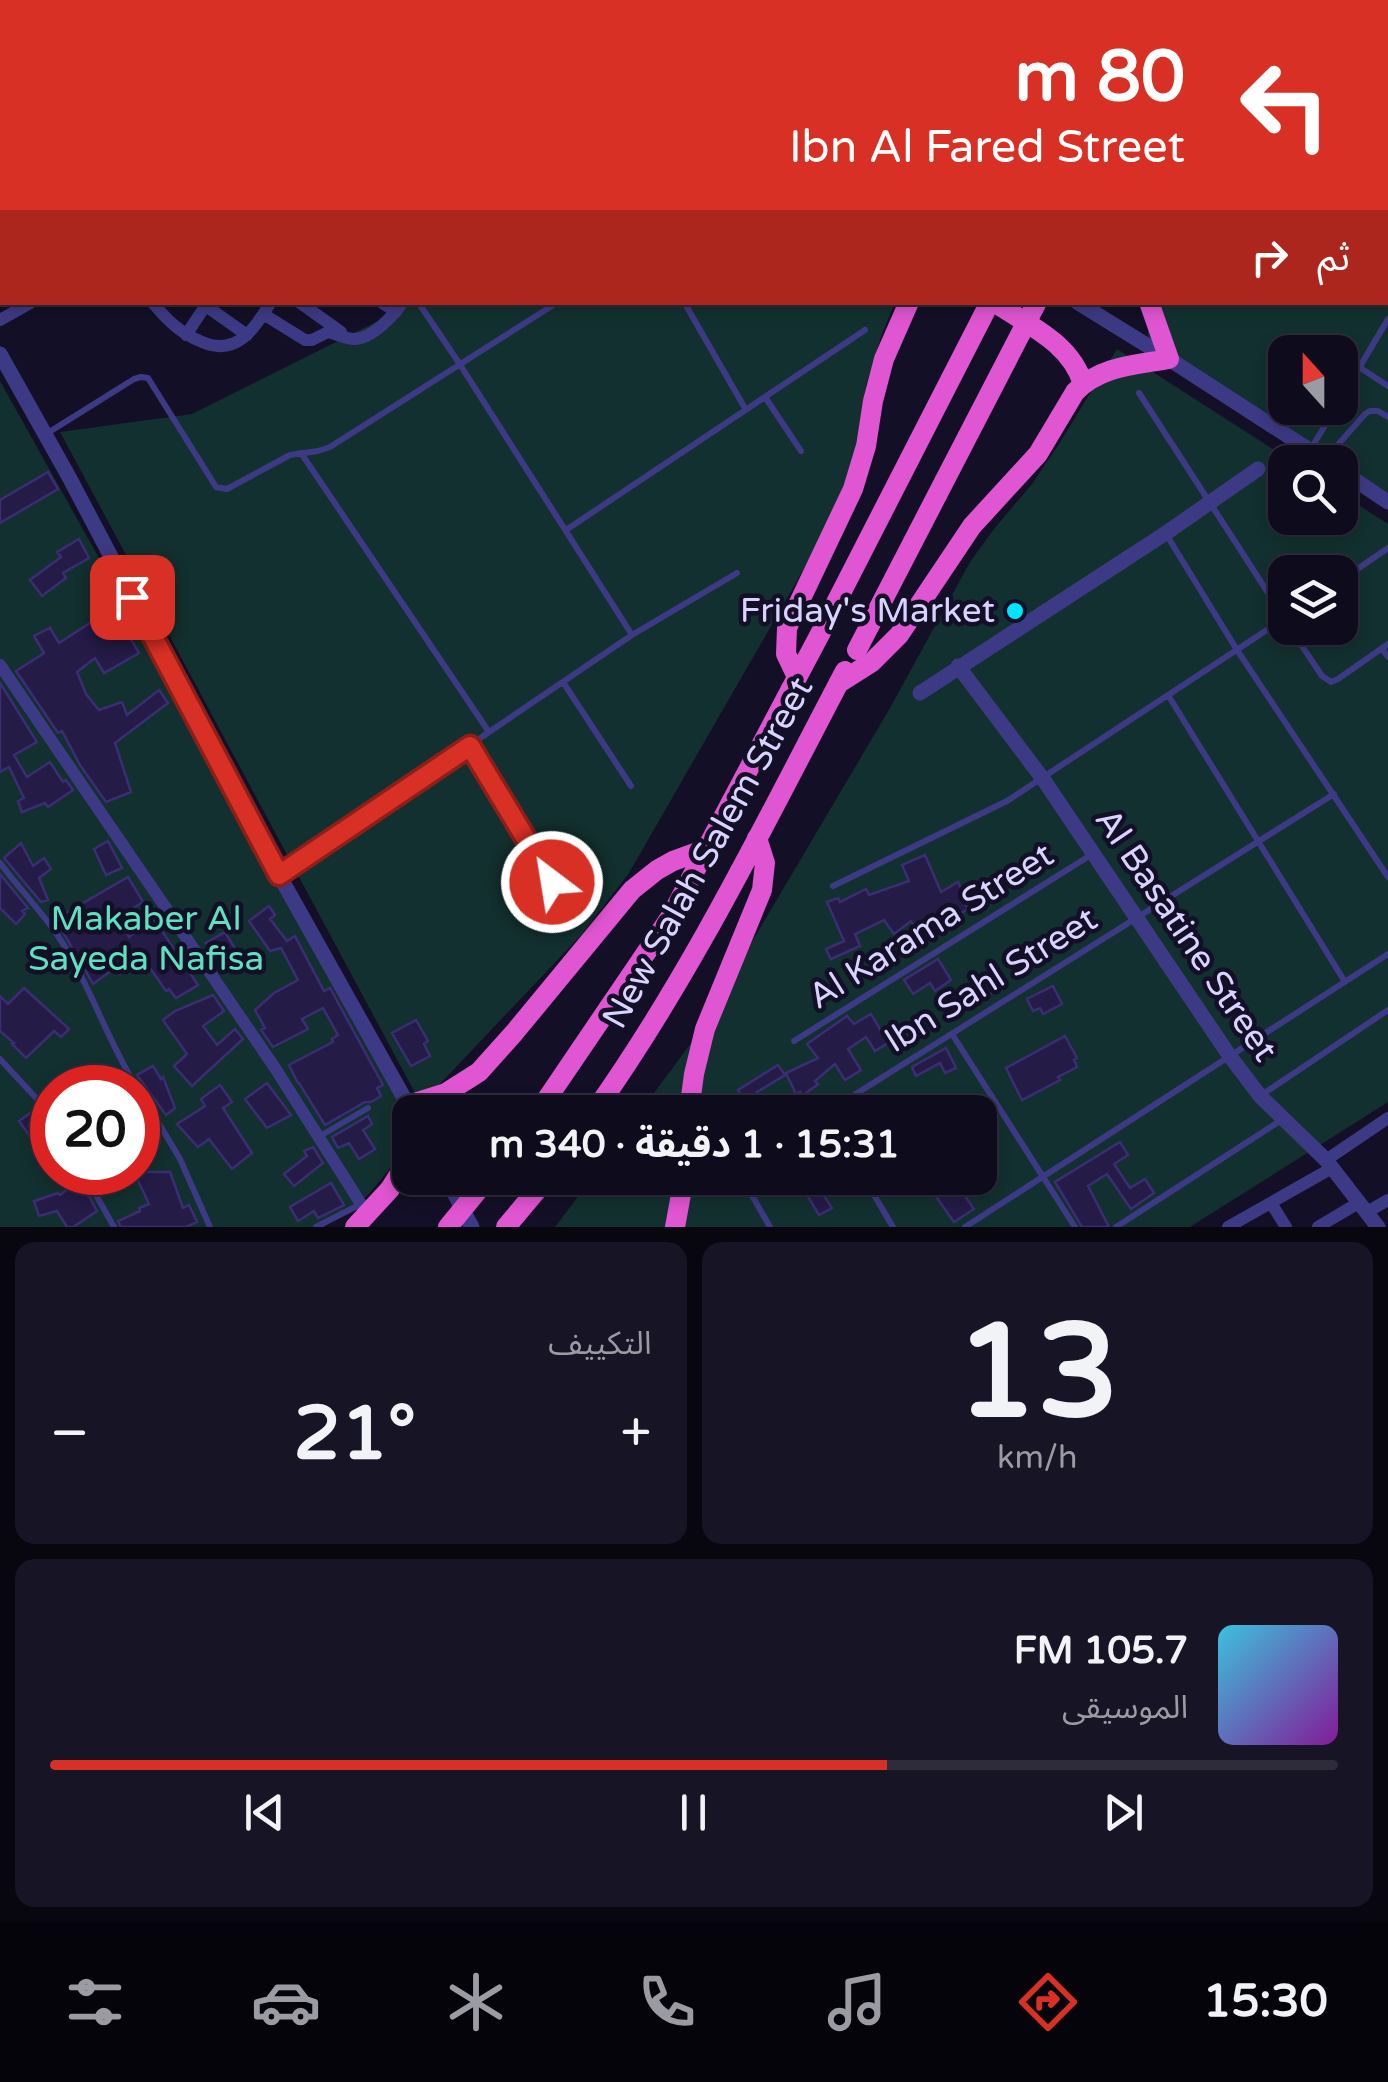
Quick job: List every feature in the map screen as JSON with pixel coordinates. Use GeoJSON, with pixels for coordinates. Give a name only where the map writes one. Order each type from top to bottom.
{"type":"FeatureCollection","features":[{"type":"Feature","properties":{"kind":"highway"},"geometry":{"type":"LineString","coordinates":[[797,677],[786,654],[787,628],[852,488],[866,446],[884,359],[909,305]]}},
{"type":"Feature","properties":{"kind":"highway","name":"New Salah Salem Street"},"geometry":{"type":"LineString","coordinates":[[550,1095],[671,916],[990,305]]}},
{"type":"Feature","properties":{"kind":"highway"},"geometry":{"type":"LineString","coordinates":[[996,305],[1064,350],[1076,366],[1082,384]]}},
{"type":"Feature","properties":{"kind":"highway","name":"New Salah Salem Street"},"geometry":{"type":"LineString","coordinates":[[605,1095],[706,935],[1036,305]]}},
{"type":"Feature","properties":{"kind":"highway"},"geometry":{"type":"LineString","coordinates":[[839,683],[872,662],[899,635],[963,538],[1038,454],[1082,384],[1100,373],[1169,359],[1150,305]]}},
{"type":"Feature","properties":{"kind":"highway"},"geometry":{"type":"LineString","coordinates":[[691,1095],[705,1029],[762,890],[765,863],[757,838]]}},
{"type":"Feature","properties":{"kind":"highway"},"geometry":{"type":"LineString","coordinates":[[442,1095],[478,1072],[632,890],[657,870],[706,849]]}},
{"type":"Feature","properties":{"kind":"highway"},"geometry":{"type":"LineString","coordinates":[[362,1215],[392,1186]]}},
{"type":"Feature","properties":{"kind":"highway"},"geometry":{"type":"LineString","coordinates":[[448,1227],[474,1195]]}},
{"type":"Feature","properties":{"kind":"highway"},"geometry":{"type":"LineString","coordinates":[[506,1227],[533,1195]]}},
{"type":"Feature","properties":{"kind":"highway"},"geometry":{"type":"LineString","coordinates":[[675,1227],[681,1195]]}},
{"type":"Feature","properties":{"kind":"street"},"geometry":{"type":"LineString","coordinates":[[0,320],[27,305]]}},
{"type":"Feature","properties":{"kind":"street"},"geometry":{"type":"LineString","coordinates":[[155,305],[186,335],[221,348],[247,334],[269,305]]}},
{"type":"Feature","properties":{"kind":"street"},"geometry":{"type":"LineString","coordinates":[[186,335],[206,305]]}},
{"type":"Feature","properties":{"kind":"street"},"geometry":{"type":"LineString","coordinates":[[208,305],[247,334]]}},
{"type":"Feature","properties":{"kind":"street"},"geometry":{"type":"LineString","coordinates":[[302,305],[351,339]]}},
{"type":"Feature","properties":{"kind":"street"},"geometry":{"type":"LineString","coordinates":[[319,316],[326,305]]}},
{"type":"Feature","properties":{"kind":"street"},"geometry":{"type":"LineString","coordinates":[[1081,305],[1301,445]]}},
{"type":"Feature","properties":{"kind":"street"},"geometry":{"type":"LineString","coordinates":[[261,317],[268,317],[305,340],[328,332],[351,339],[371,332],[399,307]]}},
{"type":"Feature","properties":{"kind":"street"},"geometry":{"type":"LineString","coordinates":[[0,354],[279,875],[402,1095]]}},
{"type":"Feature","properties":{"kind":"street"},"geometry":{"type":"LineString","coordinates":[[920,692],[1258,469]]}},
{"type":"Feature","properties":{"kind":"street"},"geometry":{"type":"LineString","coordinates":[[1358,482],[1388,502]]}},
{"type":"Feature","properties":{"kind":"street"},"geometry":{"type":"LineString","coordinates":[[0,665],[275,1068],[362,1215]]}},
{"type":"Feature","properties":{"kind":"street","name":"Al Basatine Street"},"geometry":{"type":"LineString","coordinates":[[958,666],[1043,778],[1229,1055],[1260,1096],[1329,1164],[1378,1227]]}},
{"type":"Feature","properties":{"kind":"street"},"geometry":{"type":"LineString","coordinates":[[1228,1227],[1329,1164],[1388,1118]]}},
{"type":"Feature","properties":{"kind":"street"},"geometry":{"type":"LineString","coordinates":[[455,1195],[472,1227]]}},
{"type":"Feature","properties":{"kind":"street"},"geometry":{"type":"LineString","coordinates":[[1318,1227],[1388,1200]]}},
{"type":"Feature","properties":{"kind":"street"},"geometry":{"type":"LineString","coordinates":[[1271,1202],[1286,1227]]}},
{"type":"Feature","properties":{"kind":"lane"},"geometry":{"type":"LineString","coordinates":[[420,305],[632,635]]}},
{"type":"Feature","properties":{"kind":"lane"},"geometry":{"type":"LineString","coordinates":[[44,435],[141,376],[153,384],[216,487],[232,487],[290,455],[330,446],[553,305]]}},
{"type":"Feature","properties":{"kind":"lane"},"geometry":{"type":"LineString","coordinates":[[686,305],[746,410]]}},
{"type":"Feature","properties":{"kind":"lane"},"geometry":{"type":"LineString","coordinates":[[1358,370],[1388,319]]}},
{"type":"Feature","properties":{"kind":"lane"},"geometry":{"type":"LineString","coordinates":[[566,530],[865,330]]}},
{"type":"Feature","properties":{"kind":"lane"},"geometry":{"type":"LineString","coordinates":[[1360,367],[1388,386]]}},
{"type":"Feature","properties":{"kind":"lane"},"geometry":{"type":"LineString","coordinates":[[1139,394],[1268,592]]}},
{"type":"Feature","properties":{"kind":"lane"},"geometry":{"type":"LineString","coordinates":[[766,397],[802,451]]}},
{"type":"Feature","properties":{"kind":"lane"},"geometry":{"type":"LineString","coordinates":[[1334,445],[1367,412],[1378,410],[1388,417]]}},
{"type":"Feature","properties":{"kind":"lane"},"geometry":{"type":"LineString","coordinates":[[301,453],[489,732]]}},
{"type":"Feature","properties":{"kind":"lane"},"geometry":{"type":"LineString","coordinates":[[1166,532],[1237,650],[1388,877]]}},
{"type":"Feature","properties":{"kind":"lane"},"geometry":{"type":"LineString","coordinates":[[1358,569],[1388,548]]}},
{"type":"Feature","properties":{"kind":"lane"},"geometry":{"type":"LineString","coordinates":[[279,875],[632,635],[737,573]]}},
{"type":"Feature","properties":{"kind":"lane"},"geometry":{"type":"LineString","coordinates":[[834,886],[976,818],[1268,630]]}},
{"type":"Feature","properties":{"kind":"lane"},"geometry":{"type":"LineString","coordinates":[[1301,645],[1322,676],[1331,682],[1385,646],[1388,657]]}},
{"type":"Feature","properties":{"kind":"lane"},"geometry":{"type":"LineString","coordinates":[[563,682],[631,786]]}},
{"type":"Feature","properties":{"kind":"lane"},"geometry":{"type":"LineString","coordinates":[[1168,696],[1344,982]]}},
{"type":"Feature","properties":{"kind":"lane"},"geometry":{"type":"LineString","coordinates":[[470,746],[552,882]]}},
{"type":"Feature","properties":{"kind":"lane","name":"Ibn Sahl Street"},"geometry":{"type":"LineString","coordinates":[[854,1095],[1334,794]]}},
{"type":"Feature","properties":{"kind":"lane","name":"Al Karama Street"},"geometry":{"type":"LineString","coordinates":[[794,1042],[1094,853]]}},
{"type":"Feature","properties":{"kind":"lane"},"geometry":{"type":"LineString","coordinates":[[0,863],[58,936],[123,1065]]}},
{"type":"Feature","properties":{"kind":"lane"},"geometry":{"type":"LineString","coordinates":[[965,1227],[1388,954]]}},
{"type":"Feature","properties":{"kind":"lane"},"geometry":{"type":"LineString","coordinates":[[1260,1096],[1388,1010]]}},
{"type":"Feature","properties":{"kind":"lane"},"geometry":{"type":"LineString","coordinates":[[952,1034],[1075,1227]]}},
{"type":"Feature","properties":{"kind":"lane"},"geometry":{"type":"LineString","coordinates":[[0,1059],[30,1092]]}},
{"type":"Feature","properties":{"kind":"lane"},"geometry":{"type":"LineString","coordinates":[[319,1137],[368,1108]]}},
{"type":"Feature","properties":{"kind":"lane"},"geometry":{"type":"LineString","coordinates":[[1116,1227],[1283,1119]]}},
{"type":"Feature","properties":{"kind":"lane"},"geometry":{"type":"LineString","coordinates":[[160,1126],[210,1227]]}},
{"type":"Feature","properties":{"kind":"lane"},"geometry":{"type":"LineString","coordinates":[[95,1195],[114,1227]]}},
{"type":"Feature","properties":{"kind":"lane"},"geometry":{"type":"LineString","coordinates":[[751,1195],[770,1227]]}},
{"type":"Feature","properties":{"kind":"lane"},"geometry":{"type":"LineString","coordinates":[[874,1195],[893,1227]]}},
{"type":"Feature","properties":{"kind":"lane"},"geometry":{"type":"LineString","coordinates":[[316,1227],[362,1215]]}},
{"type":"Feature","properties":{"kind":"green space"},"geometry":{"type":"Polygon","coordinates":[[[410,305],[894,305],[866,385],[852,468],[817,546],[629,873],[582,934],[430,1095],[416,1095],[60,432],[192,414],[410,305]]]}},
{"type":"Feature","properties":{"kind":"green space"},"geometry":{"type":"Polygon","coordinates":[[[1148,305],[1388,305],[1388,493],[1358,474],[1358,445],[1314,445],[1283,425],[1358,425],[1358,335],[1268,335],[1268,416],[1148,338],[1148,305]]]}},
{"type":"Feature","properties":{"kind":"green space"},"geometry":{"type":"Polygon","coordinates":[[[1117,349],[1268,446],[1268,535],[1358,535],[1358,505],[1388,524],[1388,1102],[1190,1227],[555,1227],[579,1195],[997,1195],[997,1095],[653,1095],[697,1035],[890,708],[970,562],[1032,484],[1117,349]]]}},
{"type":"Feature","properties":{"kind":"green space","name":"Makaber Al Sayeda Nafisa"},"geometry":{"type":"Polygon","coordinates":[[[0,381],[400,1095],[392,1095],[392,1163],[388,1171],[368,1195],[324,1227],[0,1227],[0,381]]]}},
{"type":"Feature","properties":{"kind":"building"},"geometry":{"type":"Polygon","coordinates":[[[48,472],[58,489],[0,523],[0,500],[48,472]]]}},
{"type":"Feature","properties":{"kind":"building"},"geometry":{"type":"Polygon","coordinates":[[[79,539],[89,558],[63,573],[66,578],[42,596],[30,580],[61,557],[57,552],[79,539]]]}},
{"type":"Feature","properties":{"kind":"building"},"geometry":{"type":"Polygon","coordinates":[[[113,608],[139,653],[104,673],[95,658],[77,672],[86,694],[99,710],[122,702],[127,715],[159,690],[168,703],[115,743],[131,792],[106,802],[62,731],[58,733],[16,671],[44,653],[34,636],[50,628],[59,643],[113,608]]]}},
{"type":"Feature","properties":{"kind":"building"},"geometry":{"type":"Polygon","coordinates":[[[0,683],[37,742],[14,755],[27,777],[50,762],[73,790],[48,807],[45,803],[22,812],[18,801],[24,798],[9,767],[0,772],[0,683]]]}},
{"type":"Feature","properties":{"kind":"building"},"geometry":{"type":"Polygon","coordinates":[[[108,841],[122,868],[106,875],[94,849],[108,841]]]}},
{"type":"Feature","properties":{"kind":"building"},"geometry":{"type":"Polygon","coordinates":[[[21,843],[33,866],[44,858],[51,869],[39,878],[48,900],[41,902],[4,858],[21,843]]]}},
{"type":"Feature","properties":{"kind":"building"},"geometry":{"type":"Polygon","coordinates":[[[925,855],[941,892],[958,882],[964,894],[961,896],[968,909],[952,918],[956,925],[924,944],[911,921],[894,934],[884,920],[855,934],[860,946],[831,959],[826,949],[844,941],[827,902],[838,898],[840,902],[866,889],[869,895],[909,881],[902,865],[925,855]]]}},
{"type":"Feature","properties":{"kind":"building"},"geometry":{"type":"Polygon","coordinates":[[[0,874],[28,908],[16,924],[0,908],[0,874]]]}},
{"type":"Feature","properties":{"kind":"building"},"geometry":{"type":"Polygon","coordinates":[[[128,877],[143,902],[117,918],[129,937],[154,919],[198,985],[176,998],[169,989],[166,991],[148,965],[139,970],[135,964],[119,974],[115,968],[93,984],[60,927],[66,925],[61,916],[128,877]]]}},
{"type":"Feature","properties":{"kind":"building"},"geometry":{"type":"Polygon","coordinates":[[[269,906],[275,915],[270,919],[287,941],[295,936],[324,991],[330,988],[383,1085],[377,1088],[381,1096],[325,1125],[289,1065],[333,1042],[338,1035],[323,1008],[302,1019],[308,1029],[273,1047],[261,1030],[265,1028],[255,1010],[274,993],[298,980],[281,948],[270,951],[249,921],[269,906]]]}},
{"type":"Feature","properties":{"kind":"building"},"geometry":{"type":"Polygon","coordinates":[[[225,932],[242,960],[222,971],[206,943],[225,932]]]}},
{"type":"Feature","properties":{"kind":"building"},"geometry":{"type":"Polygon","coordinates":[[[938,959],[951,980],[935,991],[930,983],[913,994],[904,980],[938,959]]]}},
{"type":"Feature","properties":{"kind":"building"},"geometry":{"type":"Polygon","coordinates":[[[1001,973],[1007,985],[953,1013],[947,1002],[1001,973]]]}},
{"type":"Feature","properties":{"kind":"building"},"geometry":{"type":"Polygon","coordinates":[[[1053,986],[1062,1004],[1043,1014],[1040,1008],[1033,1011],[1027,999],[1053,986]]]}},
{"type":"Feature","properties":{"kind":"building"},"geometry":{"type":"Polygon","coordinates":[[[24,988],[69,1029],[61,1037],[54,1031],[26,1058],[0,1031],[0,996],[8,1004],[24,988]]]}},
{"type":"Feature","properties":{"kind":"building"},"geometry":{"type":"Polygon","coordinates":[[[213,995],[224,1011],[203,1026],[217,1045],[235,1029],[243,1039],[192,1086],[174,1066],[187,1054],[163,1020],[213,995]]]}},
{"type":"Feature","properties":{"kind":"building"},"geometry":{"type":"Polygon","coordinates":[[[871,1014],[888,1043],[875,1051],[866,1037],[848,1049],[861,1070],[845,1080],[835,1064],[815,1081],[818,1084],[803,1095],[796,1094],[786,1073],[818,1058],[807,1044],[847,1016],[854,1024],[871,1014]]]}},
{"type":"Feature","properties":{"kind":"building"},"geometry":{"type":"Polygon","coordinates":[[[416,1020],[428,1041],[424,1044],[430,1056],[411,1066],[392,1033],[416,1020]]]}},
{"type":"Feature","properties":{"kind":"building"},"geometry":{"type":"Polygon","coordinates":[[[1065,1036],[1077,1058],[1077,1067],[1022,1100],[1006,1068],[1065,1036]]]}},
{"type":"Feature","properties":{"kind":"building"},"geometry":{"type":"Polygon","coordinates":[[[946,1048],[956,1068],[945,1073],[940,1063],[916,1076],[912,1067],[946,1048]]]}},
{"type":"Feature","properties":{"kind":"building"},"geometry":{"type":"Polygon","coordinates":[[[778,1065],[785,1075],[757,1092],[759,1095],[741,1095],[738,1090],[778,1065]]]}},
{"type":"Feature","properties":{"kind":"building"},"geometry":{"type":"Polygon","coordinates":[[[163,1077],[175,1108],[166,1115],[160,1107],[163,1077]]]}},
{"type":"Feature","properties":{"kind":"building"},"geometry":{"type":"Polygon","coordinates":[[[267,1083],[291,1115],[267,1128],[245,1099],[267,1083]]]}},
{"type":"Feature","properties":{"kind":"building"},"geometry":{"type":"Polygon","coordinates":[[[220,1085],[232,1102],[223,1108],[252,1153],[232,1169],[209,1139],[198,1147],[177,1124],[205,1106],[201,1099],[220,1085]]]}},
{"type":"Feature","properties":{"kind":"building"},"geometry":{"type":"Polygon","coordinates":[[[30,1113],[30,1136],[19,1121],[30,1113]]]}},
{"type":"Feature","properties":{"kind":"building"},"geometry":{"type":"Polygon","coordinates":[[[368,1116],[372,1124],[363,1130],[375,1149],[359,1159],[349,1143],[338,1148],[332,1137],[368,1116]]]}},
{"type":"Feature","properties":{"kind":"building"},"geometry":{"type":"Polygon","coordinates":[[[1120,1142],[1128,1155],[1114,1164],[1130,1188],[1145,1179],[1154,1193],[1131,1209],[1107,1174],[1088,1186],[1109,1227],[1082,1227],[1055,1182],[1120,1142]]]}},
{"type":"Feature","properties":{"kind":"building"},"geometry":{"type":"Polygon","coordinates":[[[313,1147],[323,1163],[294,1186],[284,1174],[307,1156],[304,1151],[313,1147]]]}},
{"type":"Feature","properties":{"kind":"building"},"geometry":{"type":"Polygon","coordinates":[[[160,1172],[170,1172],[183,1208],[189,1205],[197,1222],[186,1227],[121,1227],[118,1221],[149,1204],[145,1195],[160,1195],[160,1172]]]}},
{"type":"Feature","properties":{"kind":"building"},"geometry":{"type":"Polygon","coordinates":[[[331,1183],[344,1205],[318,1218],[314,1211],[298,1221],[290,1207],[331,1183]]]}},
{"type":"Feature","properties":{"kind":"building"},"geometry":{"type":"Polygon","coordinates":[[[52,1195],[88,1195],[97,1211],[67,1227],[57,1211],[39,1216],[34,1201],[52,1195]]]}},
{"type":"Feature","properties":{"kind":"building"},"geometry":{"type":"Polygon","coordinates":[[[807,1195],[823,1195],[832,1208],[819,1215],[807,1195]]]}},
{"type":"Feature","properties":{"kind":"building"},"geometry":{"type":"Polygon","coordinates":[[[935,1195],[964,1195],[974,1209],[954,1222],[935,1195]]]}},
{"type":"Feature","properties":{"kind":"place","name":"Friday's Market"},"geometry":{"type":"Point","coordinates":[1015,611]}},
{"type":"Feature","properties":{"kind":"route"},"geometry":{"type":"LineString","coordinates":[[132,597],[279,875],[470,746],[552,882]]}}]}
